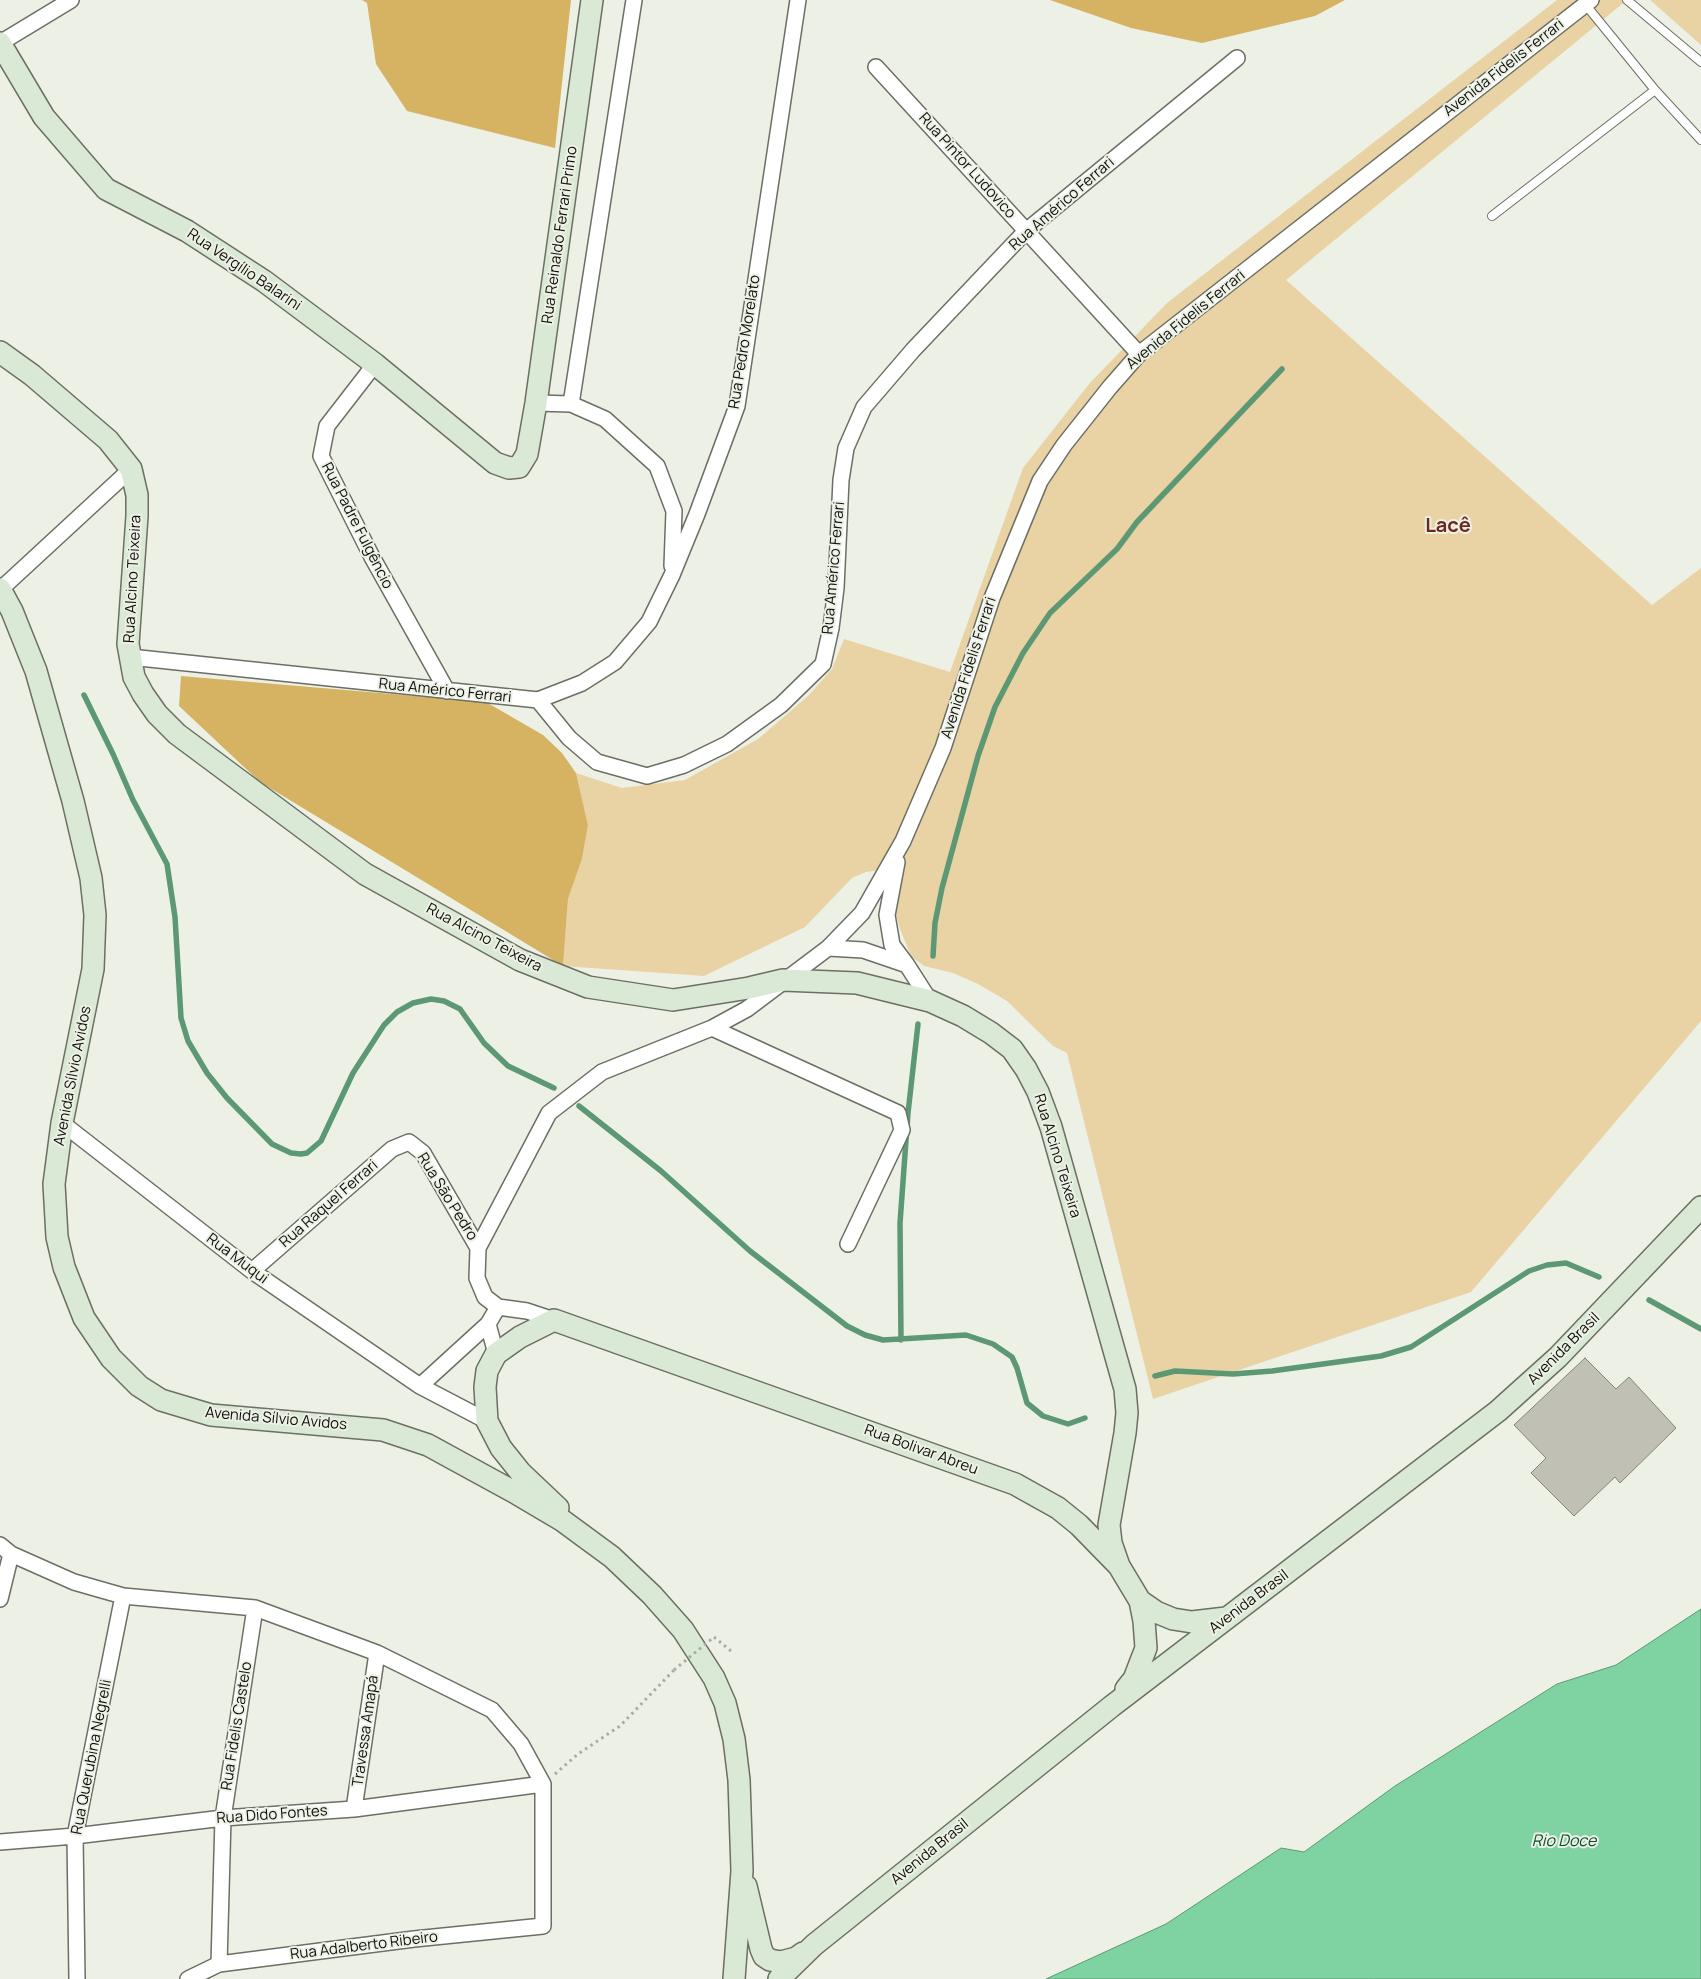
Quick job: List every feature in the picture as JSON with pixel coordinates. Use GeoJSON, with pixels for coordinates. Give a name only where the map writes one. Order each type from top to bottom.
{"type":"FeatureCollection","features":[{"type":"Feature","properties":{"kind":"main road","name":"Rua Reinaldo Ferrari Primo"},"geometry":{"type":"LineString","coordinates":[[519,467],[527,454],[536,403],[592,0]]}},
{"type":"Feature","properties":{"kind":"main road","name":"Rua Vergílio Balarini"},"geometry":{"type":"LineString","coordinates":[[0,43],[44,117],[106,189],[187,231],[264,281],[375,364],[495,463],[509,468],[519,467]]}},
{"type":"Feature","properties":{"kind":"main road","name":"Rua Alcino Teixeira"},"geometry":{"type":"LineString","coordinates":[[0,352],[32,375],[108,440],[131,469],[135,478],[137,502],[128,626],[130,657],[134,677],[143,694],[157,714],[177,734],[365,874],[520,960],[588,987],[673,1000],[784,980],[857,983],[930,1001],[963,1016],[991,1033],[1012,1049],[1026,1069],[1038,1092],[1051,1128],[1125,1389],[1127,1413],[1125,1434],[1109,1525],[1111,1543],[1119,1566]]}},
{"type":"Feature","properties":{"kind":"main road","name":"Avenida Sílvio Avidos"},"geometry":{"type":"LineString","coordinates":[[0,589],[20,628],[36,671],[73,801],[91,878],[95,915],[93,969],[62,1123],[54,1184],[54,1211],[64,1267],[76,1301],[88,1326],[111,1358],[140,1386],[161,1400],[211,1415],[355,1426],[406,1437],[428,1445],[563,1521],[612,1557],[652,1594],[684,1630],[704,1660],[718,1686],[735,1747],[740,1780],[742,1871],[734,1979]]}},
{"type":"Feature","properties":{"kind":"main road","name":"Avenida Brasil"},"geometry":{"type":"LineString","coordinates":[[780,1979],[814,1946],[1112,1706],[1498,1411],[1558,1356],[1701,1207]]}},
{"type":"Feature","properties":{"kind":"main road","name":"Rua Bolivar Abreu"},"geometry":{"type":"LineString","coordinates":[[554,1320],[1015,1484],[1058,1508],[1079,1525],[1119,1566],[1140,1602],[1144,1621],[1146,1648],[1134,1679],[1112,1706]]}},
{"type":"Feature","properties":{"kind":"main road"},"geometry":{"type":"LineString","coordinates":[[554,1320],[520,1337],[496,1354],[487,1371],[484,1387],[487,1421],[502,1448],[521,1473],[612,1557]]}},
{"type":"Feature","properties":{"kind":"main road"},"geometry":{"type":"LineString","coordinates":[[1140,1602],[1156,1612],[1173,1619],[1192,1622],[1229,1618]]}},
{"type":"Feature","properties":{"kind":"main road"},"geometry":{"type":"LineString","coordinates":[[742,1871],[764,1956],[770,1960],[781,1962],[796,1958],[814,1946]]}},
{"type":"Feature","properties":{"kind":"street"},"geometry":{"type":"LineString","coordinates":[[0,43],[71,0]]}},
{"type":"Feature","properties":{"kind":"street"},"geometry":{"type":"LineString","coordinates":[[571,404],[634,0]]}},
{"type":"Feature","properties":{"kind":"street","name":"Rua Pedro Morelato"},"geometry":{"type":"LineString","coordinates":[[538,700],[582,683],[615,662],[649,622],[672,575],[737,406],[798,0]]}},
{"type":"Feature","properties":{"kind":"street","name":"Avenida Fidelis Ferrari"},"geometry":{"type":"LineString","coordinates":[[478,1248],[550,1113],[602,1072],[712,1028],[747,1009],[828,948],[862,913],[903,841],[943,748],[992,598],[1040,481],[1064,445],[1110,386],[1140,354],[1588,2]]}},
{"type":"Feature","properties":{"kind":"street","name":"Rua Américo Ferrari"},"geometry":{"type":"LineString","coordinates":[[130,657],[538,700],[569,738],[597,762],[647,776],[684,765],[727,744],[781,704],[823,664],[831,628],[836,588],[843,464],[846,448],[864,406],[913,350],[1026,231],[1237,58]]}},
{"type":"Feature","properties":{"kind":"street","name":"Rua Pintor Ludovico"},"geometry":{"type":"LineString","coordinates":[[876,67],[1140,354]]}},
{"type":"Feature","properties":{"kind":"street","name":"Rua Padre Fulgêncio"},"geometry":{"type":"LineString","coordinates":[[375,364],[327,426],[321,456],[372,557],[447,691]]}},
{"type":"Feature","properties":{"kind":"street"},"geometry":{"type":"LineString","coordinates":[[536,403],[571,404],[605,420],[657,466],[674,511],[672,575]]}},
{"type":"Feature","properties":{"kind":"street"},"geometry":{"type":"LineString","coordinates":[[0,589],[131,469]]}},
{"type":"Feature","properties":{"kind":"street","name":"Avenida Fidelis Ferrari"},"geometry":{"type":"LineString","coordinates":[[903,841],[892,880],[887,915],[892,945],[930,1001]]}},
{"type":"Feature","properties":{"kind":"street"},"geometry":{"type":"LineString","coordinates":[[828,948],[863,950],[907,965]]}},
{"type":"Feature","properties":{"kind":"street"},"geometry":{"type":"LineString","coordinates":[[712,1028],[898,1113],[902,1130],[848,1244]]}},
{"type":"Feature","properties":{"kind":"street","name":"Rua Muqui"},"geometry":{"type":"LineString","coordinates":[[62,1123],[252,1271],[420,1386],[487,1421]]}},
{"type":"Feature","properties":{"kind":"street","name":"Rua São Pedro"},"geometry":{"type":"LineString","coordinates":[[409,1142],[423,1153],[478,1248],[477,1278],[485,1297],[498,1307]]}},
{"type":"Feature","properties":{"kind":"street","name":"Rua Raquel Ferrari"},"geometry":{"type":"LineString","coordinates":[[252,1271],[392,1149],[409,1142]]}},
{"type":"Feature","properties":{"kind":"street"},"geometry":{"type":"LineString","coordinates":[[420,1386],[488,1324],[498,1307],[527,1311],[554,1320]]}},
{"type":"Feature","properties":{"kind":"street"},"geometry":{"type":"LineString","coordinates":[[488,1324],[496,1354]]}},
{"type":"Feature","properties":{"kind":"street"},"geometry":{"type":"LineString","coordinates":[[0,1599],[6,1550],[74,1582],[123,1596],[255,1608],[377,1654],[492,1710],[521,1744],[543,1784]]}},
{"type":"Feature","properties":{"kind":"street","name":"Rua Querubina Negrelli"},"geometry":{"type":"LineString","coordinates":[[77,1979],[75,1836],[123,1596]]}},
{"type":"Feature","properties":{"kind":"street","name":"Rua Fidelis Castelo"},"geometry":{"type":"LineString","coordinates":[[219,1964],[223,1818],[255,1608]]}},
{"type":"Feature","properties":{"kind":"street","name":"Travessa Amapá"},"geometry":{"type":"LineString","coordinates":[[354,1809],[377,1654]]}},
{"type":"Feature","properties":{"kind":"street","name":"Rua Dido Fontes"},"geometry":{"type":"LineString","coordinates":[[0,1842],[75,1836],[223,1818],[354,1809],[543,1784]]}},
{"type":"Feature","properties":{"kind":"street","name":"Rua Adalberto Ribeiro"},"geometry":{"type":"LineString","coordinates":[[188,1979],[219,1964],[414,1939],[543,1926],[543,1784]]}},
{"type":"Feature","properties":{"kind":"lane"},"geometry":{"type":"LineString","coordinates":[[1627,0],[1701,62]]}},
{"type":"Feature","properties":{"kind":"lane"},"geometry":{"type":"LineString","coordinates":[[1588,2],[1656,90],[1701,140]]}},
{"type":"Feature","properties":{"kind":"lane"},"geometry":{"type":"LineString","coordinates":[[1492,216],[1656,90]]}},
{"type":"Feature","properties":{"kind":"path"},"geometry":{"type":"LineString","coordinates":[[543,1784],[578,1754],[620,1726],[674,1670],[714,1636],[731,1651]]}},
{"type":"Feature","properties":{"kind":"shaded area"},"geometry":{"type":"Polygon","coordinates":[[[362,0],[571,0],[555,148],[407,111],[376,64],[367,3],[362,0]]]}},
{"type":"Feature","properties":{"kind":"shaded area"},"geometry":{"type":"Polygon","coordinates":[[[1050,0],[1345,0],[1315,16],[1202,43],[1131,28],[1050,0]]]}},
{"type":"Feature","properties":{"kind":"shaded area"},"geometry":{"type":"Polygon","coordinates":[[[1557,0],[1627,0],[1286,280],[1652,605],[1701,568],[1701,1021],[1471,1292],[1153,1399],[1067,1053],[1053,1046],[1007,1001],[978,984],[953,973],[924,966],[911,956],[899,926],[889,884],[881,870],[866,872],[852,878],[805,927],[704,976],[563,966],[568,899],[582,859],[588,825],[576,773],[622,788],[685,780],[758,739],[808,696],[832,669],[844,639],[950,672],[1023,468],[1089,384],[1167,303],[1557,0]]]}},
{"type":"Feature","properties":{"kind":"shaded area"},"geometry":{"type":"Polygon","coordinates":[[[1650,0],[1701,0],[1701,45],[1650,0]]]}},
{"type":"Feature","properties":{"kind":"shaded area"},"geometry":{"type":"Polygon","coordinates":[[[181,676],[486,702],[543,735],[562,753],[576,773],[588,825],[582,859],[568,899],[563,966],[260,782],[179,706],[181,676]]]}},
{"type":"Feature","properties":{"kind":"water","name":"Rio Doce"},"geometry":{"type":"Polygon","coordinates":[[[1701,1609],[1701,1979],[1046,1979],[1166,1924],[1281,1848],[1304,1852],[1395,1786],[1557,1684],[1616,1665],[1701,1609]]]}},
{"type":"Feature","properties":{"kind":"building"},"geometry":{"type":"Polygon","coordinates":[[[1585,1358],[1616,1389],[1629,1377],[1676,1428],[1620,1483],[1615,1477],[1574,1516],[1531,1473],[1546,1458],[1514,1425],[1585,1358]]]}},
{"type":"Feature","properties":{"kind":"waterway"},"geometry":{"type":"LineString","coordinates":[[933,956],[935,923],[942,888],[978,756],[995,707],[1023,653],[1050,613],[1117,549],[1137,522],[1282,369]]}},
{"type":"Feature","properties":{"kind":"waterway"},"geometry":{"type":"LineString","coordinates":[[84,695],[133,800],[167,864],[175,917],[181,1018],[188,1041],[207,1073],[227,1098],[272,1144],[291,1153],[301,1154],[307,1153],[321,1141],[353,1073],[384,1025],[397,1012],[413,1003],[431,999],[444,1001],[460,1009],[484,1043],[508,1066],[554,1088]]}},
{"type":"Feature","properties":{"kind":"waterway"},"geometry":{"type":"LineString","coordinates":[[901,1340],[900,1223],[908,1113],[918,1024]]}},
{"type":"Feature","properties":{"kind":"waterway"},"geometry":{"type":"LineString","coordinates":[[579,1106],[661,1171],[750,1251],[847,1326],[865,1335],[883,1340],[966,1335],[993,1344],[1012,1357],[1027,1403],[1043,1416],[1068,1424],[1085,1418]]}},
{"type":"Feature","properties":{"kind":"waterway"},"geometry":{"type":"LineString","coordinates":[[1155,1376],[1175,1371],[1233,1374],[1272,1371],[1381,1356],[1411,1347],[1529,1271],[1547,1265],[1566,1263],[1599,1277]]}},
{"type":"Feature","properties":{"kind":"waterway"},"geometry":{"type":"LineString","coordinates":[[1649,1300],[1701,1329]]}},
{"type":"Feature","properties":{"kind":"district","name":"Lacê"},"geometry":{"type":"Point","coordinates":[1448,526]}}]}
